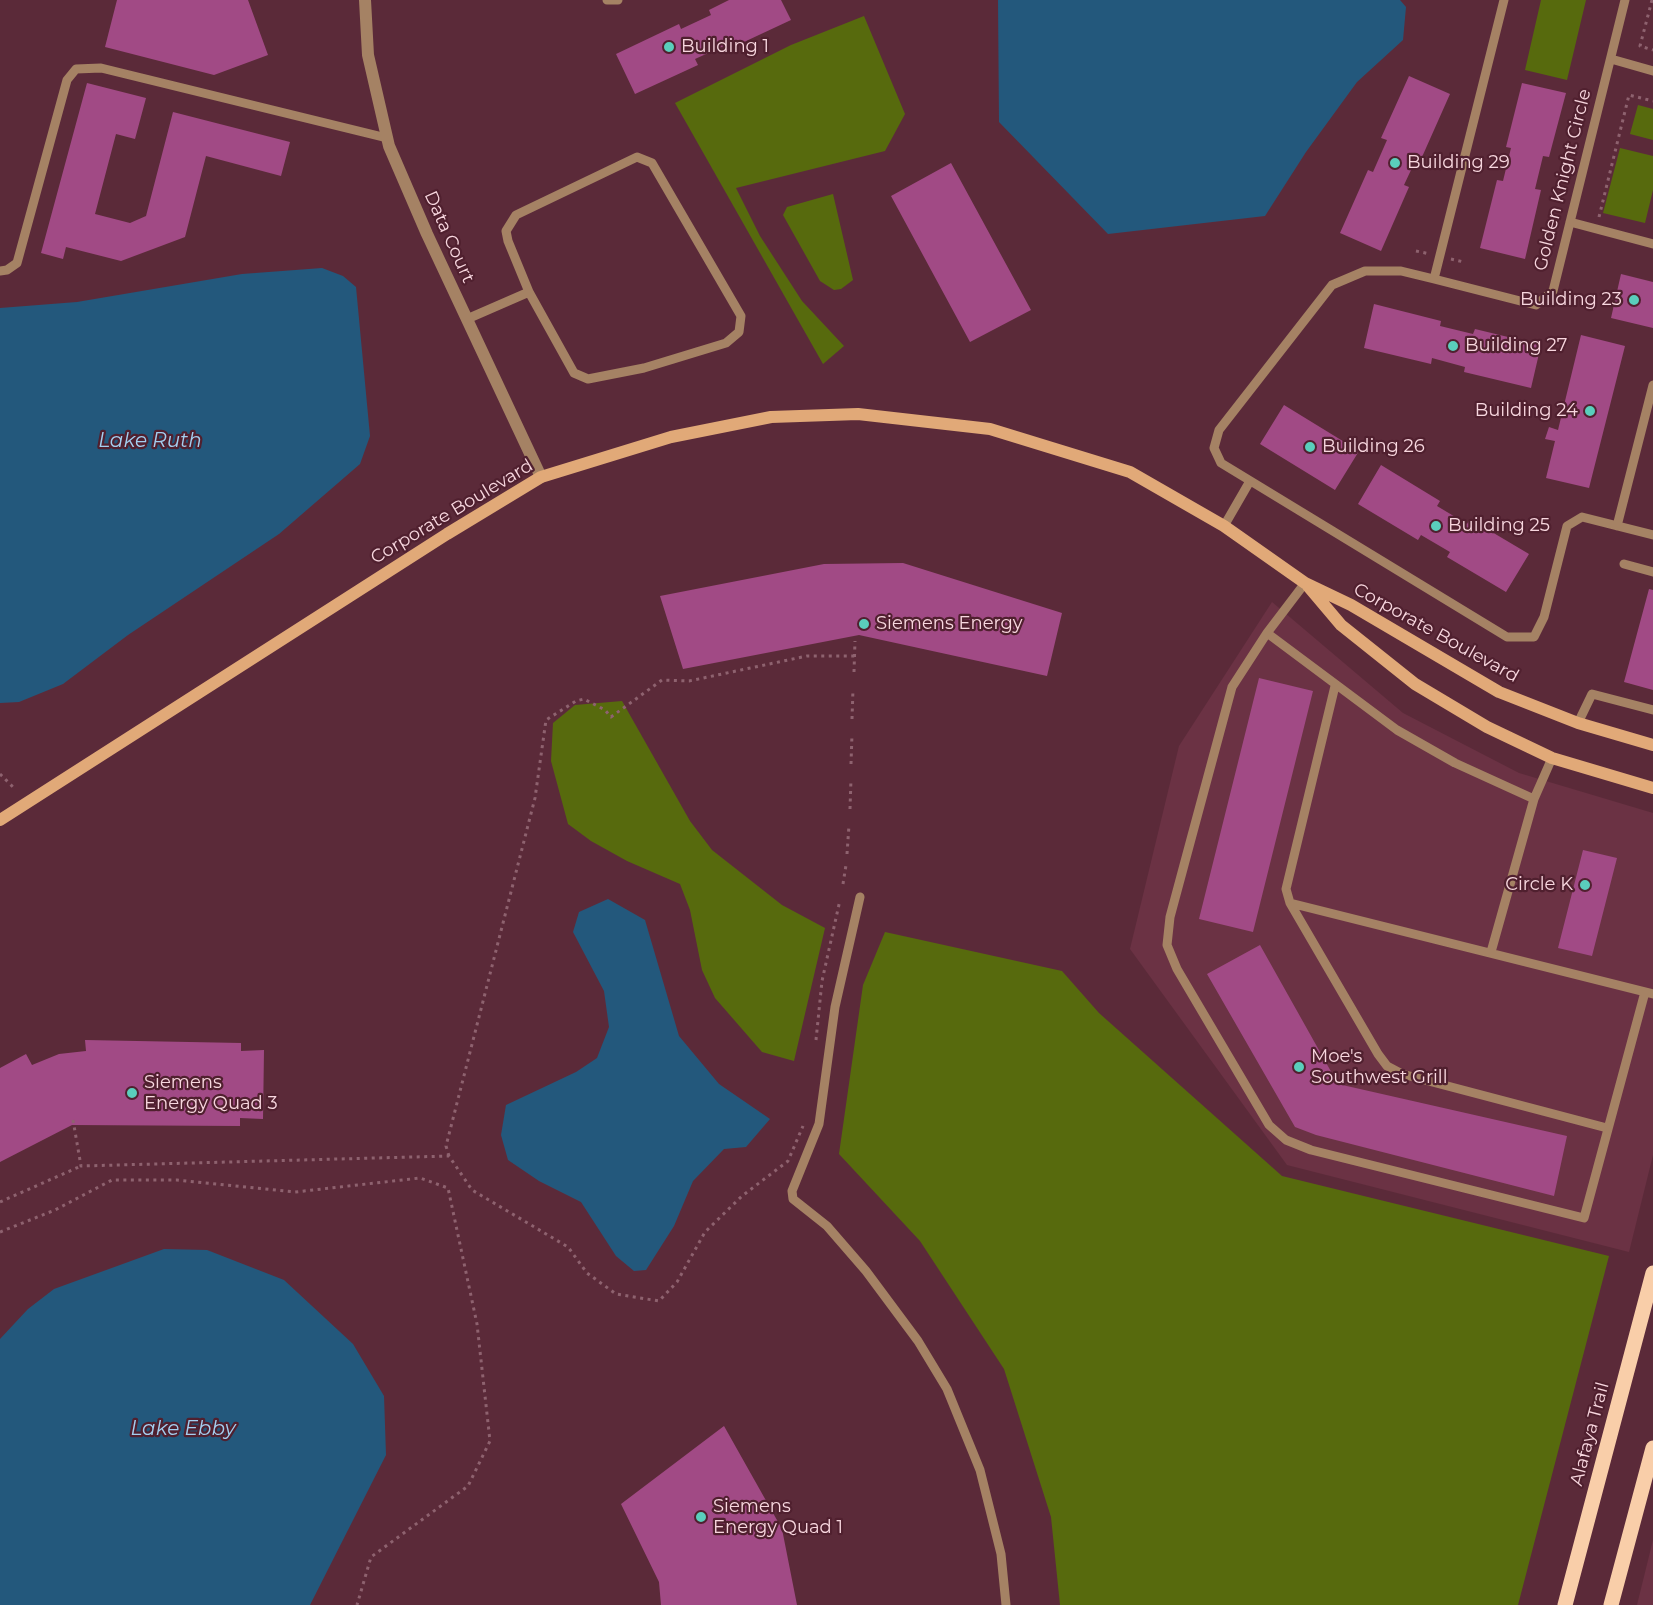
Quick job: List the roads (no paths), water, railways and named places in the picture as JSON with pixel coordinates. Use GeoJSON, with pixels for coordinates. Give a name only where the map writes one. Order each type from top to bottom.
{"type":"FeatureCollection","features":[{"type":"Feature","properties":{"kind":"main road","name":"Alafaya Trail"},"geometry":{"type":"LineString","coordinates":[[1565,1605],[1653,1273]]}},
{"type":"Feature","properties":{"kind":"main road"},"geometry":{"type":"LineString","coordinates":[[1611,1605],[1653,1448]]}},
{"type":"Feature","properties":{"kind":"street","name":"Data Court"},"geometry":{"type":"LineString","coordinates":[[365,0],[368,55],[387,138],[426,234],[541,477]]}},
{"type":"Feature","properties":{"kind":"street","name":"Corporate Boulevard"},"geometry":{"type":"LineString","coordinates":[[0,820],[447,534],[541,477],[682,434],[771,417],[858,414],[990,429],[1094,459],[1130,472],[1224,526],[1305,583],[1352,605],[1499,692],[1578,723],[1653,746]]}},
{"type":"Feature","properties":{"kind":"street","name":"Corporate Boulevard"},"geometry":{"type":"LineString","coordinates":[[1305,583],[1341,625],[1415,684],[1487,727],[1552,758],[1653,788]]}},
{"type":"Feature","properties":{"kind":"lane"},"geometry":{"type":"LineString","coordinates":[[607,0],[618,0]]}},
{"type":"Feature","properties":{"kind":"lane"},"geometry":{"type":"LineString","coordinates":[[1504,0],[1434,279],[1401,270],[1365,271],[1332,285],[1219,430],[1214,448],[1221,463],[1507,637],[1534,637],[1544,617],[1567,526],[1582,517],[1653,535]]}},
{"type":"Feature","properties":{"kind":"lane","name":"Golden Knight Circle"},"geometry":{"type":"LineString","coordinates":[[1434,279],[1536,305],[1553,291],[1625,0]]}},
{"type":"Feature","properties":{"kind":"lane"},"geometry":{"type":"LineString","coordinates":[[1611,59],[1653,70]]}},
{"type":"Feature","properties":{"kind":"lane"},"geometry":{"type":"LineString","coordinates":[[0,271],[8,270],[17,263],[67,80],[76,69],[101,68],[387,138]]}},
{"type":"Feature","properties":{"kind":"lane"},"geometry":{"type":"LineString","coordinates":[[637,157],[652,163],[741,316],[739,332],[726,344],[644,368],[588,378],[574,373],[529,291],[506,231],[516,215],[637,157]]}},
{"type":"Feature","properties":{"kind":"lane"},"geometry":{"type":"LineString","coordinates":[[1570,222],[1653,244]]}},
{"type":"Feature","properties":{"kind":"lane"},"geometry":{"type":"LineString","coordinates":[[466,319],[529,291]]}},
{"type":"Feature","properties":{"kind":"lane"},"geometry":{"type":"LineString","coordinates":[[1617,526],[1653,385]]}},
{"type":"Feature","properties":{"kind":"lane"},"geometry":{"type":"LineString","coordinates":[[1224,526],[1250,481]]}},
{"type":"Feature","properties":{"kind":"lane"},"geometry":{"type":"LineString","coordinates":[[1624,564],[1653,572]]}},
{"type":"Feature","properties":{"kind":"lane"},"geometry":{"type":"LineString","coordinates":[[1290,903],[1649,993],[1607,1128],[1584,1218],[1311,1150],[1286,1140],[1269,1125],[1177,969],[1167,945],[1170,917],[1232,687],[1267,633],[1305,583]]}},
{"type":"Feature","properties":{"kind":"lane"},"geometry":{"type":"LineString","coordinates":[[1267,633],[1335,686],[1397,730],[1455,764],[1534,799]]}},
{"type":"Feature","properties":{"kind":"lane"},"geometry":{"type":"LineString","coordinates":[[1335,686],[1288,872],[1286,888],[1290,903],[1387,1066],[1402,1074],[1607,1128]]}},
{"type":"Feature","properties":{"kind":"lane"},"geometry":{"type":"LineString","coordinates":[[1578,723],[1592,694],[1653,710]]}},
{"type":"Feature","properties":{"kind":"lane"},"geometry":{"type":"LineString","coordinates":[[1491,952],[1534,799],[1552,758]]}},
{"type":"Feature","properties":{"kind":"lane"},"geometry":{"type":"LineString","coordinates":[[860,897],[835,1007],[819,1124],[792,1191],[793,1199],[826,1226],[866,1270],[918,1341],[947,1389],[980,1470],[1001,1554],[1006,1605]]}},
{"type":"Feature","properties":{"kind":"water"},"geometry":{"type":"Polygon","coordinates":[[[998,0],[1400,0],[1406,7],[1403,40],[1357,82],[1306,152],[1265,216],[1108,234],[999,122],[998,0]]]}},
{"type":"Feature","properties":{"kind":"water","name":"Lake Ruth"},"geometry":{"type":"Polygon","coordinates":[[[322,268],[343,276],[356,287],[370,436],[360,464],[279,534],[128,635],[63,684],[19,702],[0,703],[0,308],[77,302],[242,274],[322,268]]]}},
{"type":"Feature","properties":{"kind":"water"},"geometry":{"type":"Polygon","coordinates":[[[608,899],[645,920],[679,1036],[719,1084],[770,1119],[746,1147],[724,1149],[693,1181],[674,1226],[646,1270],[634,1271],[616,1256],[581,1202],[539,1181],[508,1160],[501,1135],[506,1105],[576,1072],[597,1058],[609,1027],[604,991],[573,932],[579,912],[608,899]]]}},
{"type":"Feature","properties":{"kind":"water","name":"Lake Ebby"},"geometry":{"type":"Polygon","coordinates":[[[164,1249],[207,1250],[284,1280],[353,1344],[384,1396],[386,1455],[310,1605],[0,1605],[0,1339],[28,1309],[54,1289],[164,1249]]]}},
{"type":"Feature","properties":{"kind":"place","name":"Building 1"},"geometry":{"type":"Point","coordinates":[669,47]}},
{"type":"Feature","properties":{"kind":"place","name":"Building 29"},"geometry":{"type":"Point","coordinates":[1395,163]}},
{"type":"Feature","properties":{"kind":"place","name":"Building 23"},"geometry":{"type":"Point","coordinates":[1634,300]}},
{"type":"Feature","properties":{"kind":"place","name":"Building 27"},"geometry":{"type":"Point","coordinates":[1453,346]}},
{"type":"Feature","properties":{"kind":"place","name":"Building 24"},"geometry":{"type":"Point","coordinates":[1590,411]}},
{"type":"Feature","properties":{"kind":"place","name":"Building 26"},"geometry":{"type":"Point","coordinates":[1310,447]}},
{"type":"Feature","properties":{"kind":"place","name":"Building 25"},"geometry":{"type":"Point","coordinates":[1436,526]}},
{"type":"Feature","properties":{"kind":"place","name":"Siemens Energy"},"geometry":{"type":"Point","coordinates":[864,624]}},
{"type":"Feature","properties":{"kind":"place","name":"Circle K"},"geometry":{"type":"Point","coordinates":[1585,885]}},
{"type":"Feature","properties":{"kind":"place","name":"Moe's Southwest Grill"},"geometry":{"type":"Point","coordinates":[1299,1067]}},
{"type":"Feature","properties":{"kind":"place","name":"Siemens Energy Quad 3"},"geometry":{"type":"Point","coordinates":[132,1093]}},
{"type":"Feature","properties":{"kind":"place","name":"Siemens Energy Quad 1"},"geometry":{"type":"Point","coordinates":[701,1517]}}]}
